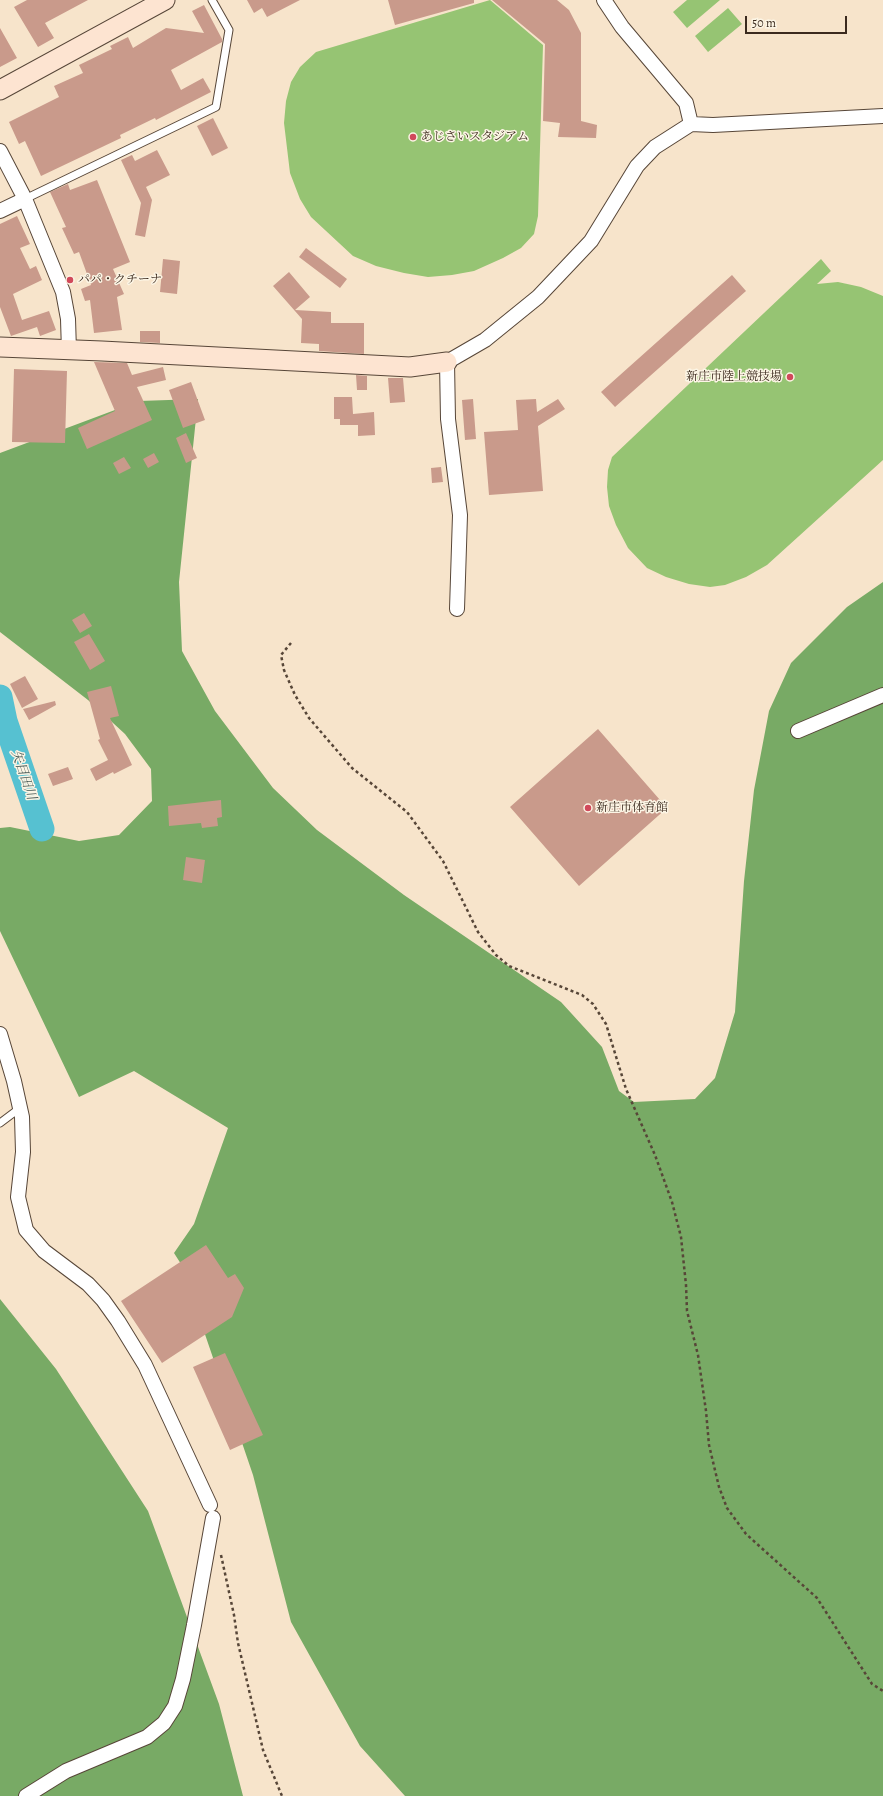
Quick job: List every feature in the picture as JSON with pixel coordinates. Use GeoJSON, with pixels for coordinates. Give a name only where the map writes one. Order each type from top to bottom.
{"type":"FeatureCollection","features":[{"type":"Feature","properties":{"kind":"street"},"geometry":{"type":"LineString","coordinates":[[0,90],[165,0]]}},
{"type":"Feature","properties":{"kind":"street"},"geometry":{"type":"LineString","coordinates":[[604,0],[622,27],[686,103],[691,124]]}},
{"type":"Feature","properties":{"kind":"street"},"geometry":{"type":"LineString","coordinates":[[0,348],[102,351],[410,367],[447,362],[485,340],[538,297],[591,241],[637,166],[655,147],[691,124],[713,125],[883,116]]}},
{"type":"Feature","properties":{"kind":"street"},"geometry":{"type":"LineString","coordinates":[[0,151],[25,199],[63,292],[68,319],[69,351]]}},
{"type":"Feature","properties":{"kind":"street"},"geometry":{"type":"LineString","coordinates":[[0,211],[25,199]]}},
{"type":"Feature","properties":{"kind":"street"},"geometry":{"type":"LineString","coordinates":[[447,362],[448,419],[460,515],[457,609]]}},
{"type":"Feature","properties":{"kind":"street"},"geometry":{"type":"LineString","coordinates":[[798,731],[883,695]]}},
{"type":"Feature","properties":{"kind":"street"},"geometry":{"type":"LineString","coordinates":[[0,1034],[22,1117],[23,1152],[18,1197],[26,1230],[44,1251],[88,1284],[103,1300],[118,1321],[145,1365],[211,1512],[194,1625],[183,1679],[175,1706],[168,1718],[146,1737],[66,1771],[26,1796]]}},
{"type":"Feature","properties":{"kind":"lane"},"geometry":{"type":"LineString","coordinates":[[25,199],[216,107],[229,30],[212,0]]}},
{"type":"Feature","properties":{"kind":"lane"},"geometry":{"type":"LineString","coordinates":[[0,1123],[20,1108]]}},
{"type":"Feature","properties":{"kind":"path"},"geometry":{"type":"LineString","coordinates":[[291,643],[281,655],[284,670],[295,695],[309,718],[352,768],[407,812],[443,861],[478,932],[496,955],[509,966],[582,995],[593,1004],[606,1024],[626,1089],[655,1155],[672,1202],[681,1237],[687,1311],[698,1355],[709,1445],[719,1487],[727,1508],[746,1534],[817,1598],[872,1684],[883,1691]]}},
{"type":"Feature","properties":{"kind":"path"},"geometry":{"type":"LineString","coordinates":[[220,1548],[234,1615],[238,1643],[263,1750],[282,1796]]}},
{"type":"Feature","properties":{"kind":"green space","name":"あじさいスタジアム"},"geometry":{"type":"Polygon","coordinates":[[[490,0],[543,45],[538,216],[534,234],[521,248],[503,258],[474,271],[452,275],[428,277],[404,273],[376,266],[353,256],[311,217],[300,199],[290,173],[284,123],[286,101],[291,82],[300,67],[316,52],[490,0]]]}},
{"type":"Feature","properties":{"kind":"green space"},"geometry":{"type":"Polygon","coordinates":[[[687,0],[720,0],[687,28],[673,12],[687,0]]]}},
{"type":"Feature","properties":{"kind":"green space"},"geometry":{"type":"Polygon","coordinates":[[[728,8],[742,24],[708,52],[695,36],[728,8]]]}},
{"type":"Feature","properties":{"kind":"green space","name":"新庄市陸上競技場"},"geometry":{"type":"Polygon","coordinates":[[[821,259],[831,271],[817,284],[838,282],[861,287],[883,296],[883,460],[767,565],[746,577],[725,585],[710,587],[689,584],[666,577],[647,568],[628,548],[616,525],[609,506],[607,487],[608,470],[612,457],[821,259]]]}},
{"type":"Feature","properties":{"kind":"green space"},"geometry":{"type":"Polygon","coordinates":[[[198,399],[179,582],[182,651],[215,711],[273,788],[317,830],[404,895],[561,1002],[602,1047],[619,1091],[634,1102],[695,1099],[715,1078],[735,1012],[744,881],[754,790],[769,711],[791,663],[847,607],[883,582],[883,1796],[405,1796],[360,1746],[291,1622],[253,1475],[181,1264],[174,1253],[194,1224],[228,1128],[134,1071],[79,1097],[0,931],[0,828],[10,827],[79,841],[119,835],[152,801],[151,769],[125,734],[88,700],[0,632],[0,453],[139,401],[198,399]]]}},
{"type":"Feature","properties":{"kind":"green space"},"geometry":{"type":"Polygon","coordinates":[[[0,1299],[56,1369],[148,1511],[219,1704],[243,1796],[0,1796],[0,1299]]]}},
{"type":"Feature","properties":{"kind":"building"},"geometry":{"type":"Polygon","coordinates":[[[27,0],[88,0],[45,23],[54,38],[38,47],[14,7],[27,0]]]}},
{"type":"Feature","properties":{"kind":"building"},"geometry":{"type":"Polygon","coordinates":[[[247,0],[300,0],[267,17],[262,8],[254,13],[247,0]]]}},
{"type":"Feature","properties":{"kind":"building"},"geometry":{"type":"Polygon","coordinates":[[[388,0],[474,0],[474,3],[395,25],[388,0]]]}},
{"type":"Feature","properties":{"kind":"building"},"geometry":{"type":"Polygon","coordinates":[[[492,0],[557,0],[569,10],[581,33],[581,121],[597,125],[596,138],[558,137],[560,123],[543,121],[545,44],[492,0]]]}},
{"type":"Feature","properties":{"kind":"building"},"geometry":{"type":"Polygon","coordinates":[[[204,5],[222,39],[222,42],[171,70],[181,90],[203,78],[211,92],[156,120],[155,118],[120,135],[121,138],[41,176],[25,141],[19,144],[9,122],[59,97],[54,86],[83,73],[79,65],[112,49],[110,46],[128,37],[133,48],[166,28],[204,33],[192,11],[204,5]]]}},
{"type":"Feature","properties":{"kind":"building"},"geometry":{"type":"Polygon","coordinates":[[[0,28],[17,58],[0,67],[0,28]]]}},
{"type":"Feature","properties":{"kind":"building"},"geometry":{"type":"Polygon","coordinates":[[[213,118],[228,148],[212,156],[197,126],[213,118]]]}},
{"type":"Feature","properties":{"kind":"building"},"geometry":{"type":"Polygon","coordinates":[[[157,150],[170,175],[146,187],[152,200],[145,237],[135,235],[141,203],[121,160],[132,155],[135,161],[157,150]]]}},
{"type":"Feature","properties":{"kind":"building"},"geometry":{"type":"Polygon","coordinates":[[[97,180],[130,262],[113,269],[124,294],[117,297],[122,330],[94,333],[90,300],[85,301],[81,289],[91,285],[79,252],[74,254],[62,228],[66,227],[50,192],[68,184],[70,190],[97,180]]]}},
{"type":"Feature","properties":{"kind":"building"},"geometry":{"type":"Polygon","coordinates":[[[17,216],[30,244],[20,248],[30,269],[36,266],[42,280],[13,294],[22,320],[49,311],[56,330],[40,336],[37,327],[11,336],[0,307],[0,224],[17,216]]]}},
{"type":"Feature","properties":{"kind":"building"},"geometry":{"type":"Polygon","coordinates":[[[306,248],[347,279],[340,288],[299,257],[306,248]]]}},
{"type":"Feature","properties":{"kind":"building"},"geometry":{"type":"Polygon","coordinates":[[[163,259],[180,261],[177,294],[160,292],[163,259]]]}},
{"type":"Feature","properties":{"kind":"building"},"geometry":{"type":"Polygon","coordinates":[[[289,272],[310,297],[295,310],[331,312],[331,323],[364,323],[364,354],[319,351],[319,344],[301,343],[302,319],[273,286],[289,272]]]}},
{"type":"Feature","properties":{"kind":"building"},"geometry":{"type":"Polygon","coordinates":[[[732,275],[746,291],[615,407],[601,392],[732,275]]]}},
{"type":"Feature","properties":{"kind":"building"},"geometry":{"type":"Polygon","coordinates":[[[140,331],[160,331],[160,343],[140,342],[140,331]]]}},
{"type":"Feature","properties":{"kind":"building"},"geometry":{"type":"Polygon","coordinates":[[[94,362],[127,363],[132,375],[163,367],[166,380],[137,387],[152,420],[87,449],[78,428],[115,411],[94,362]]]}},
{"type":"Feature","properties":{"kind":"building"},"geometry":{"type":"Polygon","coordinates":[[[14,369],[67,371],[65,443],[12,442],[14,369]]]}},
{"type":"Feature","properties":{"kind":"building"},"geometry":{"type":"Polygon","coordinates":[[[356,375],[367,376],[367,390],[357,390],[356,375]]]}},
{"type":"Feature","properties":{"kind":"building"},"geometry":{"type":"Polygon","coordinates":[[[388,378],[403,378],[405,402],[390,403],[388,378]]]}},
{"type":"Feature","properties":{"kind":"building"},"geometry":{"type":"Polygon","coordinates":[[[191,382],[205,420],[183,428],[169,390],[191,382]]]}},
{"type":"Feature","properties":{"kind":"building"},"geometry":{"type":"Polygon","coordinates":[[[334,397],[352,397],[353,414],[374,412],[375,435],[358,436],[358,425],[340,425],[340,419],[334,419],[334,397]]]}},
{"type":"Feature","properties":{"kind":"building"},"geometry":{"type":"Polygon","coordinates":[[[473,399],[476,439],[465,440],[462,400],[473,399]]]}},
{"type":"Feature","properties":{"kind":"building"},"geometry":{"type":"Polygon","coordinates":[[[536,399],[537,412],[558,399],[565,409],[538,426],[543,491],[489,495],[484,432],[518,430],[516,400],[536,399]]]}},
{"type":"Feature","properties":{"kind":"building"},"geometry":{"type":"Polygon","coordinates":[[[186,433],[197,458],[186,463],[176,438],[186,433]]]}},
{"type":"Feature","properties":{"kind":"building"},"geometry":{"type":"Polygon","coordinates":[[[154,453],[159,462],[148,468],[143,459],[154,453]]]}},
{"type":"Feature","properties":{"kind":"building"},"geometry":{"type":"Polygon","coordinates":[[[124,457],[131,468],[119,474],[113,463],[124,457]]]}},
{"type":"Feature","properties":{"kind":"building"},"geometry":{"type":"Polygon","coordinates":[[[441,467],[443,482],[432,483],[431,468],[441,467]]]}},
{"type":"Feature","properties":{"kind":"building"},"geometry":{"type":"Polygon","coordinates":[[[84,613],[92,626],[80,633],[72,620],[84,613]]]}},
{"type":"Feature","properties":{"kind":"building"},"geometry":{"type":"Polygon","coordinates":[[[89,634],[105,661],[90,670],[74,642],[89,634]]]}},
{"type":"Feature","properties":{"kind":"building"},"geometry":{"type":"Polygon","coordinates":[[[25,676],[38,699],[22,708],[10,684],[25,676]]]}},
{"type":"Feature","properties":{"kind":"building"},"geometry":{"type":"Polygon","coordinates":[[[111,686],[119,716],[110,718],[132,765],[114,774],[113,772],[96,781],[90,769],[108,760],[98,740],[100,739],[87,692],[111,686]]]}},
{"type":"Feature","properties":{"kind":"building"},"geometry":{"type":"Polygon","coordinates":[[[55,701],[56,705],[29,720],[23,709],[55,701]]]}},
{"type":"Feature","properties":{"kind":"building","name":"新庄市体育館"},"geometry":{"type":"Polygon","coordinates":[[[598,729],[667,808],[579,886],[510,807],[598,729]]]}},
{"type":"Feature","properties":{"kind":"building"},"geometry":{"type":"Polygon","coordinates":[[[68,767],[73,779],[53,786],[48,774],[68,767]]]}},
{"type":"Feature","properties":{"kind":"building"},"geometry":{"type":"Polygon","coordinates":[[[221,800],[222,817],[217,818],[218,826],[202,828],[201,823],[169,826],[168,806],[221,800]]]}},
{"type":"Feature","properties":{"kind":"building"},"geometry":{"type":"Polygon","coordinates":[[[186,857],[205,860],[202,883],[183,880],[186,857]]]}},
{"type":"Feature","properties":{"kind":"building"},"geometry":{"type":"Polygon","coordinates":[[[206,1245],[228,1278],[235,1274],[244,1288],[232,1317],[162,1363],[121,1301],[206,1245]]]}},
{"type":"Feature","properties":{"kind":"building"},"geometry":{"type":"Polygon","coordinates":[[[225,1353],[263,1435],[230,1450],[193,1367],[225,1353]]]}},
{"type":"Feature","properties":{"kind":"waterway","name":"矢目田川"},"geometry":{"type":"LineString","coordinates":[[0,697],[5,721],[42,829]]}},
{"type":"Feature","properties":{"kind":"place","name":"あじさいスタジアム"},"geometry":{"type":"Point","coordinates":[413,137]}},
{"type":"Feature","properties":{"kind":"place","name":"パパ・クチーナ"},"geometry":{"type":"Point","coordinates":[70,280]}},
{"type":"Feature","properties":{"kind":"place","name":"新庄市陸上競技場"},"geometry":{"type":"Point","coordinates":[790,377]}},
{"type":"Feature","properties":{"kind":"place","name":"新庄市体育館"},"geometry":{"type":"Point","coordinates":[588,808]}}]}
